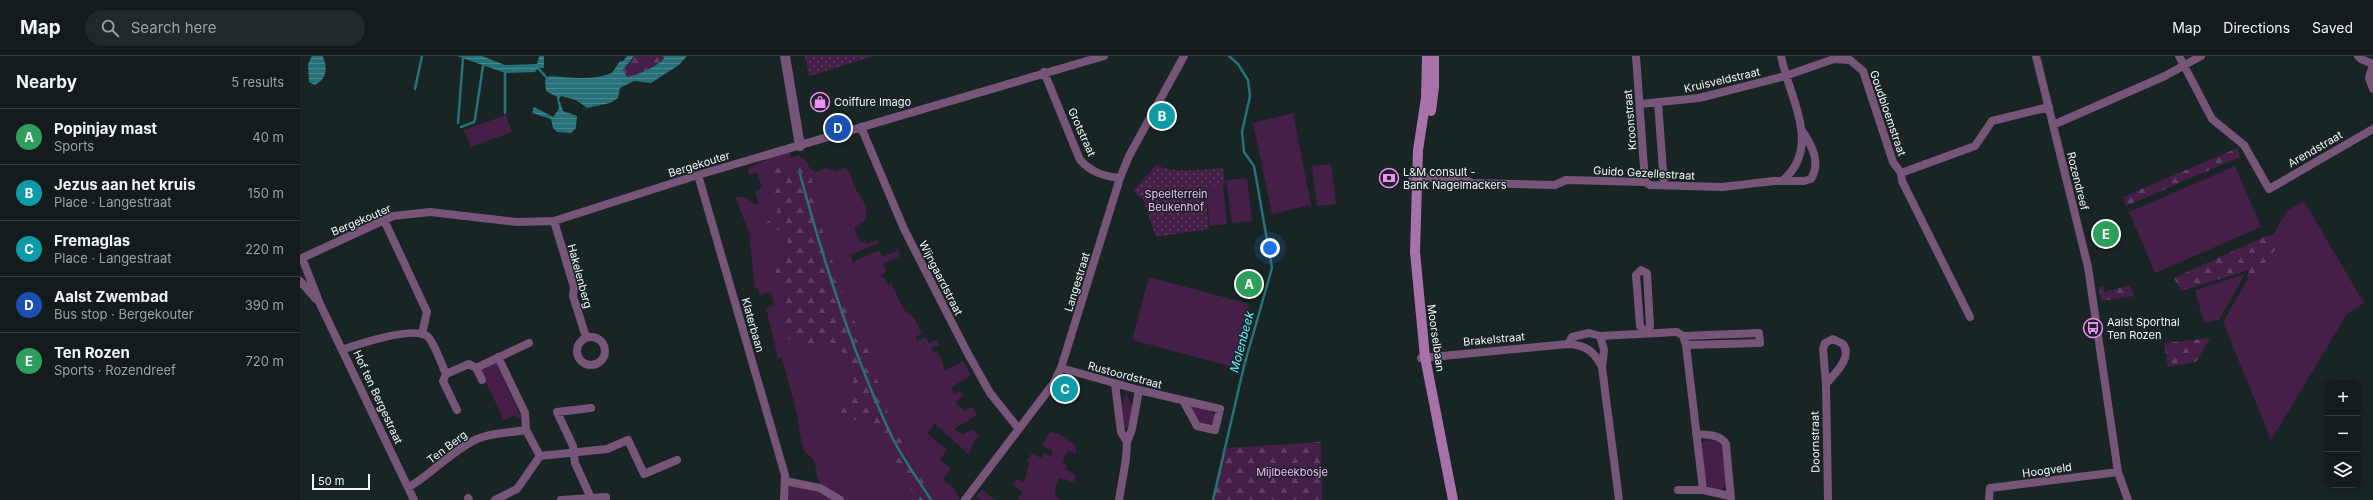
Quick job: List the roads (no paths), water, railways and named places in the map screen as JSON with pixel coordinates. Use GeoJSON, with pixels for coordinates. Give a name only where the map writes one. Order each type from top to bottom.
{"type":"FeatureCollection","features":[{"type":"Feature","properties":{"kind":"main road","name":"Moorselbaan"},"geometry":{"type":"LineString","coordinates":[[1420,150],[1426,98],[1426,56]]}},
{"type":"Feature","properties":{"kind":"main road","name":"Moorselbaan"},"geometry":{"type":"LineString","coordinates":[[1434,56],[1434,87],[1414,177],[1415,252],[1423,357],[1453,500]]}},
{"type":"Feature","properties":{"kind":"street"},"geometry":{"type":"LineString","coordinates":[[785,56],[800,146]]}},
{"type":"Feature","properties":{"kind":"street","name":"Bergekouter"},"geometry":{"type":"LineString","coordinates":[[301,259],[393,216],[430,212],[517,222],[554,221],[698,175],[800,146],[1044,72],[1104,56]]}},
{"type":"Feature","properties":{"kind":"street","name":"Langestraat"},"geometry":{"type":"LineString","coordinates":[[965,500],[1053,384],[1061,368],[1120,178],[1129,156],[1184,56]]}},
{"type":"Feature","properties":{"kind":"street","name":"Kroonstraat"},"geometry":{"type":"LineString","coordinates":[[1636,56],[1645,182]]}},
{"type":"Feature","properties":{"kind":"street","name":"Guido Gezellestraat"},"geometry":{"type":"LineString","coordinates":[[1414,177],[1466,180],[1472,183],[1555,185],[1566,180],[1645,182],[1664,185],[1722,187],[1782,181],[1804,181],[1811,179],[1814,174],[1816,159],[1803,132],[1785,76],[1781,56]]}},
{"type":"Feature","properties":{"kind":"street","name":"Rozendreef"},"geometry":{"type":"LineString","coordinates":[[2036,56],[2088,267],[2118,472],[2128,500]]}},
{"type":"Feature","properties":{"kind":"street"},"geometry":{"type":"LineString","coordinates":[[2180,56],[2185,65]]}},
{"type":"Feature","properties":{"kind":"street"},"geometry":{"type":"LineString","coordinates":[[2053,125],[2165,76],[2202,56]]}},
{"type":"Feature","properties":{"kind":"street"},"geometry":{"type":"LineString","coordinates":[[2358,56],[2361,60],[2373,64],[2369,78],[2373,89]]}},
{"type":"Feature","properties":{"kind":"street","name":"Goudbloemstraat"},"geometry":{"type":"LineString","coordinates":[[1785,76],[1834,59],[1850,60],[1863,71],[1893,162],[1901,173],[1902,181],[1970,317]]}},
{"type":"Feature","properties":{"kind":"street","name":"Arendstraat"},"geometry":{"type":"LineString","coordinates":[[2185,65],[2212,119],[2244,145],[2269,189],[2373,129]]}},
{"type":"Feature","properties":{"kind":"street","name":"Grotstraat"},"geometry":{"type":"LineString","coordinates":[[1044,72],[1080,160],[1088,169],[1104,176],[1120,178]]}},
{"type":"Feature","properties":{"kind":"street","name":"Kruisveldstraat"},"geometry":{"type":"LineString","coordinates":[[1640,104],[1699,98],[1785,76]]}},
{"type":"Feature","properties":{"kind":"street"},"geometry":{"type":"LineString","coordinates":[[1658,102],[1664,185]]}},
{"type":"Feature","properties":{"kind":"street","name":"Goudbloemstraat"},"geometry":{"type":"LineString","coordinates":[[1901,173],[1975,146],[1992,122],[2049,107]]}},
{"type":"Feature","properties":{"kind":"street","name":"Wijngaardstraat"},"geometry":{"type":"LineString","coordinates":[[861,127],[904,229],[966,352],[990,393],[1019,429]]}},
{"type":"Feature","properties":{"kind":"street"},"geometry":{"type":"LineString","coordinates":[[1782,181],[1797,164],[1803,132]]}},
{"type":"Feature","properties":{"kind":"street","name":"Klaterbaan"},"geometry":{"type":"LineString","coordinates":[[698,175],[785,481],[784,497]]}},
{"type":"Feature","properties":{"kind":"street"},"geometry":{"type":"LineString","coordinates":[[384,220],[427,312],[422,334]]}},
{"type":"Feature","properties":{"kind":"street","name":"Hakelenberg"},"geometry":{"type":"LineString","coordinates":[[554,221],[574,287],[573,296],[586,337]]}},
{"type":"Feature","properties":{"kind":"street","name":"Hof ten Bergestraat"},"geometry":{"type":"LineString","coordinates":[[301,259],[320,304],[344,350],[414,500]]}},
{"type":"Feature","properties":{"kind":"street"},"geometry":{"type":"LineString","coordinates":[[1641,270],[1647,273],[1650,326],[1645,333],[1640,326],[1636,275],[1641,270]]}},
{"type":"Feature","properties":{"kind":"street","name":"Hof ten Bergestraat"},"geometry":{"type":"LineString","coordinates":[[300,281],[320,304]]}},
{"type":"Feature","properties":{"kind":"street"},"geometry":{"type":"LineString","coordinates":[[1600,336],[1677,332],[1683,336],[1759,333],[1760,343],[1686,345]]}},
{"type":"Feature","properties":{"kind":"street"},"geometry":{"type":"LineString","coordinates":[[344,350],[368,341],[414,333],[422,334],[429,338],[446,374]]}},
{"type":"Feature","properties":{"kind":"street","name":"Brakelstraat"},"geometry":{"type":"LineString","coordinates":[[1568,344],[1572,337],[1579,334],[1589,333],[1600,336],[1604,350],[1602,367],[1619,500]]}},
{"type":"Feature","properties":{"kind":"street"},"geometry":{"type":"LineString","coordinates":[[1683,336],[1686,345],[1703,490]]}},
{"type":"Feature","properties":{"kind":"street","name":"Doornstraat"},"geometry":{"type":"LineString","coordinates":[[1826,384],[1844,361],[1846,355],[1843,344],[1833,339],[1825,343],[1823,349],[1826,384],[1828,500]]}},
{"type":"Feature","properties":{"kind":"street"},"geometry":{"type":"LineString","coordinates":[[476,368],[528,343]]}},
{"type":"Feature","properties":{"kind":"street","name":"Brakelstraat"},"geometry":{"type":"LineString","coordinates":[[1423,357],[1578,344],[1591,350],[1602,367]]}},
{"type":"Feature","properties":{"kind":"street"},"geometry":{"type":"LineString","coordinates":[[498,357],[525,413],[526,430],[540,456]]}},
{"type":"Feature","properties":{"kind":"street"},"geometry":{"type":"LineString","coordinates":[[457,410],[443,381],[446,374],[470,364],[476,368],[482,380]]}},
{"type":"Feature","properties":{"kind":"street","name":"Rustoordstraat"},"geometry":{"type":"LineString","coordinates":[[1061,368],[1115,384],[1220,410],[1215,430],[1197,426],[1184,402]]}},
{"type":"Feature","properties":{"kind":"street"},"geometry":{"type":"LineString","coordinates":[[1115,384],[1121,432],[1126,442]]}},
{"type":"Feature","properties":{"kind":"street"},"geometry":{"type":"LineString","coordinates":[[1119,500],[1126,459],[1126,442],[1132,429],[1139,390]]}},
{"type":"Feature","properties":{"kind":"street"},"geometry":{"type":"LineString","coordinates":[[591,408],[557,412],[574,452],[575,462],[591,498]]}},
{"type":"Feature","properties":{"kind":"street","name":"Ten Berg"},"geometry":{"type":"LineString","coordinates":[[409,487],[424,478],[453,453],[478,438],[526,430]]}},
{"type":"Feature","properties":{"kind":"street"},"geometry":{"type":"LineString","coordinates":[[1678,490],[1703,490],[1731,498],[1726,444],[1723,439],[1696,434]]}},
{"type":"Feature","properties":{"kind":"street"},"geometry":{"type":"LineString","coordinates":[[495,500],[517,489],[540,456],[607,450],[628,440],[644,474],[677,460]]}},
{"type":"Feature","properties":{"kind":"street","name":"Hoogveld"},"geometry":{"type":"LineString","coordinates":[[1989,500],[1990,488],[2118,472]]}},
{"type":"Feature","properties":{"kind":"street"},"geometry":{"type":"LineString","coordinates":[[785,481],[820,488],[840,500]]}},
{"type":"Feature","properties":{"kind":"street"},"geometry":{"type":"LineString","coordinates":[[561,500],[606,497],[606,500]]}},
{"type":"Feature","properties":{"kind":"water"},"geometry":{"type":"Polygon","coordinates":[[[312,56],[323,56],[326,69],[322,79],[315,85],[309,82],[308,64],[312,56]]]}},
{"type":"Feature","properties":{"kind":"water"},"geometry":{"type":"Polygon","coordinates":[[[457,56],[482,56],[505,65],[537,64],[539,56],[544,56],[544,68],[538,68],[535,72],[505,73],[457,56]]]}},
{"type":"Feature","properties":{"kind":"water"},"geometry":{"type":"Polygon","coordinates":[[[627,56],[634,56],[623,70],[627,77],[651,68],[664,59],[663,56],[687,56],[679,65],[651,83],[634,81],[620,88],[618,98],[610,103],[587,108],[576,100],[561,96],[559,99],[563,111],[577,116],[576,128],[571,133],[557,132],[553,128],[551,119],[532,113],[534,107],[553,117],[559,109],[557,97],[546,91],[545,80],[549,76],[581,78],[597,77],[612,73],[620,61],[623,61],[627,56]]]}},
{"type":"Feature","properties":{"kind":"waterway"},"geometry":{"type":"LineString","coordinates":[[415,89],[422,56]]}},
{"type":"Feature","properties":{"kind":"waterway","name":"Molenbeek"},"geometry":{"type":"LineString","coordinates":[[1213,500],[1244,366],[1272,268],[1254,166],[1244,152],[1242,132],[1250,96],[1248,80],[1238,64],[1229,56]]}},
{"type":"Feature","properties":{"kind":"waterway"},"geometry":{"type":"LineString","coordinates":[[458,123],[463,58]]}},
{"type":"Feature","properties":{"kind":"waterway"},"geometry":{"type":"LineString","coordinates":[[461,127],[474,122],[483,66]]}},
{"type":"Feature","properties":{"kind":"waterway"},"geometry":{"type":"LineString","coordinates":[[538,68],[547,78]]}},
{"type":"Feature","properties":{"kind":"waterway"},"geometry":{"type":"LineString","coordinates":[[505,73],[505,113]]}},
{"type":"Feature","properties":{"kind":"waterway"},"geometry":{"type":"LineString","coordinates":[[800,174],[829,274],[864,372],[895,444],[931,500]]}},
{"type":"Feature","properties":{"kind":"place","name":"Coiffure Imago"},"geometry":{"type":"Point","coordinates":[820,102]}},
{"type":"Feature","properties":{"kind":"place","name":"Jezus aan het kruis"},"geometry":{"type":"Point","coordinates":[1162,116]}},
{"type":"Feature","properties":{"kind":"place","name":"Aalst Zwembad"},"geometry":{"type":"Point","coordinates":[838,128]}},
{"type":"Feature","properties":{"kind":"place","name":"L&M consult - Bank Nagelmackers"},"geometry":{"type":"Point","coordinates":[1389,178]}},
{"type":"Feature","properties":{"kind":"place","name":"Ten Rozen"},"geometry":{"type":"Point","coordinates":[2106,234]}},
{"type":"Feature","properties":{"kind":"place","name":"Popinjay mast"},"geometry":{"type":"Point","coordinates":[1249,284]}},
{"type":"Feature","properties":{"kind":"place","name":"Aalst Sporthal Ten Rozen"},"geometry":{"type":"Point","coordinates":[2093,328]}},
{"type":"Feature","properties":{"kind":"place","name":"Fremaglas"},"geometry":{"type":"Point","coordinates":[1065,389]}},
{"type":"Feature","properties":{"kind":"park label","name":"Speelterrein Beukenhof"},"geometry":{"type":"Point","coordinates":[1176,200]}},
{"type":"Feature","properties":{"kind":"park label","name":"Mijlbeekbosje"},"geometry":{"type":"Point","coordinates":[1292,472]}}]}
